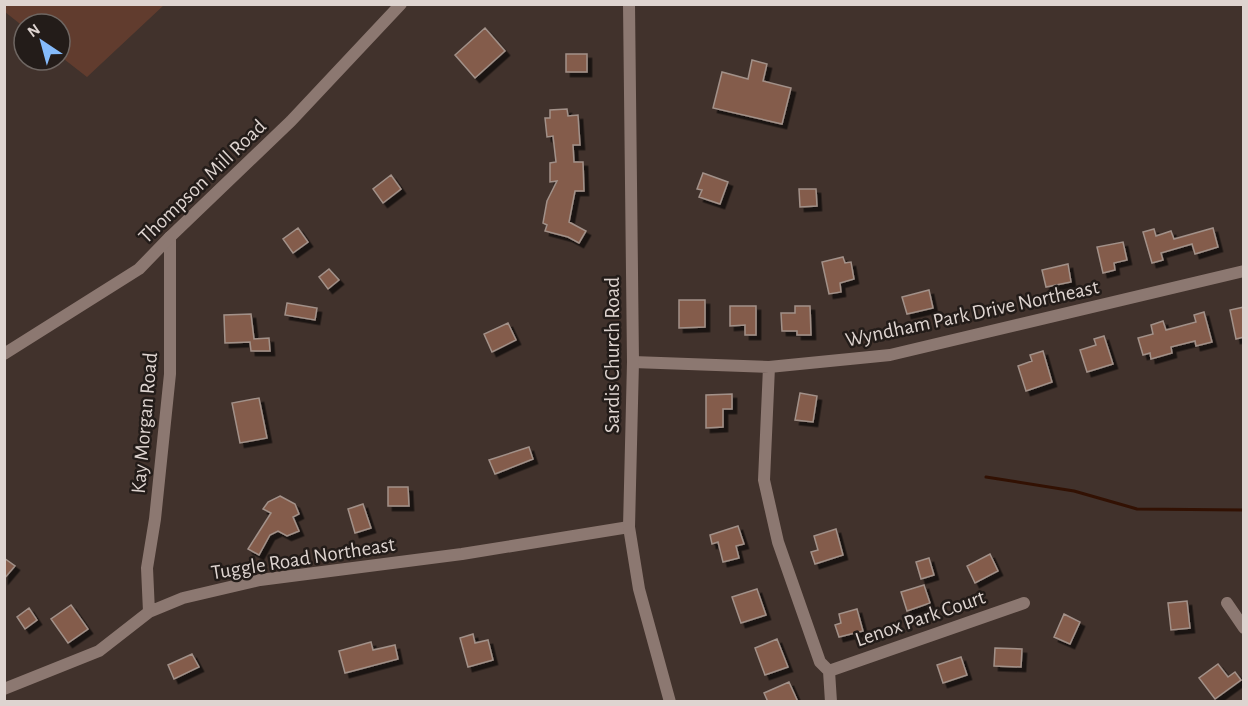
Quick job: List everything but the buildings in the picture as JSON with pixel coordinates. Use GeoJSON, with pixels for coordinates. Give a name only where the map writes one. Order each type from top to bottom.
{"type":"FeatureCollection","features":[{"type":"Feature","properties":{"kind":"street","name":"Thompson Mill Road"},"geometry":{"type":"LineString","coordinates":[[4,354],[139,269],[291,121],[401,4]]}},
{"type":"Feature","properties":{"kind":"street","name":"Sardis Church Road"},"geometry":{"type":"LineString","coordinates":[[629,4],[633,362],[629,527],[639,589],[670,702]]}},
{"type":"Feature","properties":{"kind":"street","name":"Kay Morgan Road"},"geometry":{"type":"LineString","coordinates":[[149,612],[147,568],[155,519],[170,374],[170,237]]}},
{"type":"Feature","properties":{"kind":"street","name":"Wyndham Park Drive Northeast"},"geometry":{"type":"LineString","coordinates":[[633,362],[769,367],[890,355],[1244,272]]}},
{"type":"Feature","properties":{"kind":"street"},"geometry":{"type":"LineString","coordinates":[[769,367],[764,480],[778,542],[820,662],[829,670],[831,702]]}},
{"type":"Feature","properties":{"kind":"street","name":"Tuggle Road Northeast"},"geometry":{"type":"LineString","coordinates":[[4,689],[99,651],[149,612],[183,598],[260,580],[462,554],[629,527]]}},
{"type":"Feature","properties":{"kind":"street","name":"Lenox Park Court"},"geometry":{"type":"LineString","coordinates":[[829,670],[1024,603]]}},
{"type":"Feature","properties":{"kind":"street"},"geometry":{"type":"LineString","coordinates":[[1227,603],[1244,628]]}},
{"type":"Feature","properties":{"kind":"shaded area"},"geometry":{"type":"Polygon","coordinates":[[[5,4],[164,5],[87,77],[72,65],[72,12],[12,12],[12,18],[5,12],[5,4]]]}},
{"type":"Feature","properties":{"kind":"waterway"},"geometry":{"type":"LineString","coordinates":[[986,477],[1074,491],[1137,509],[1244,510]]}}]}
